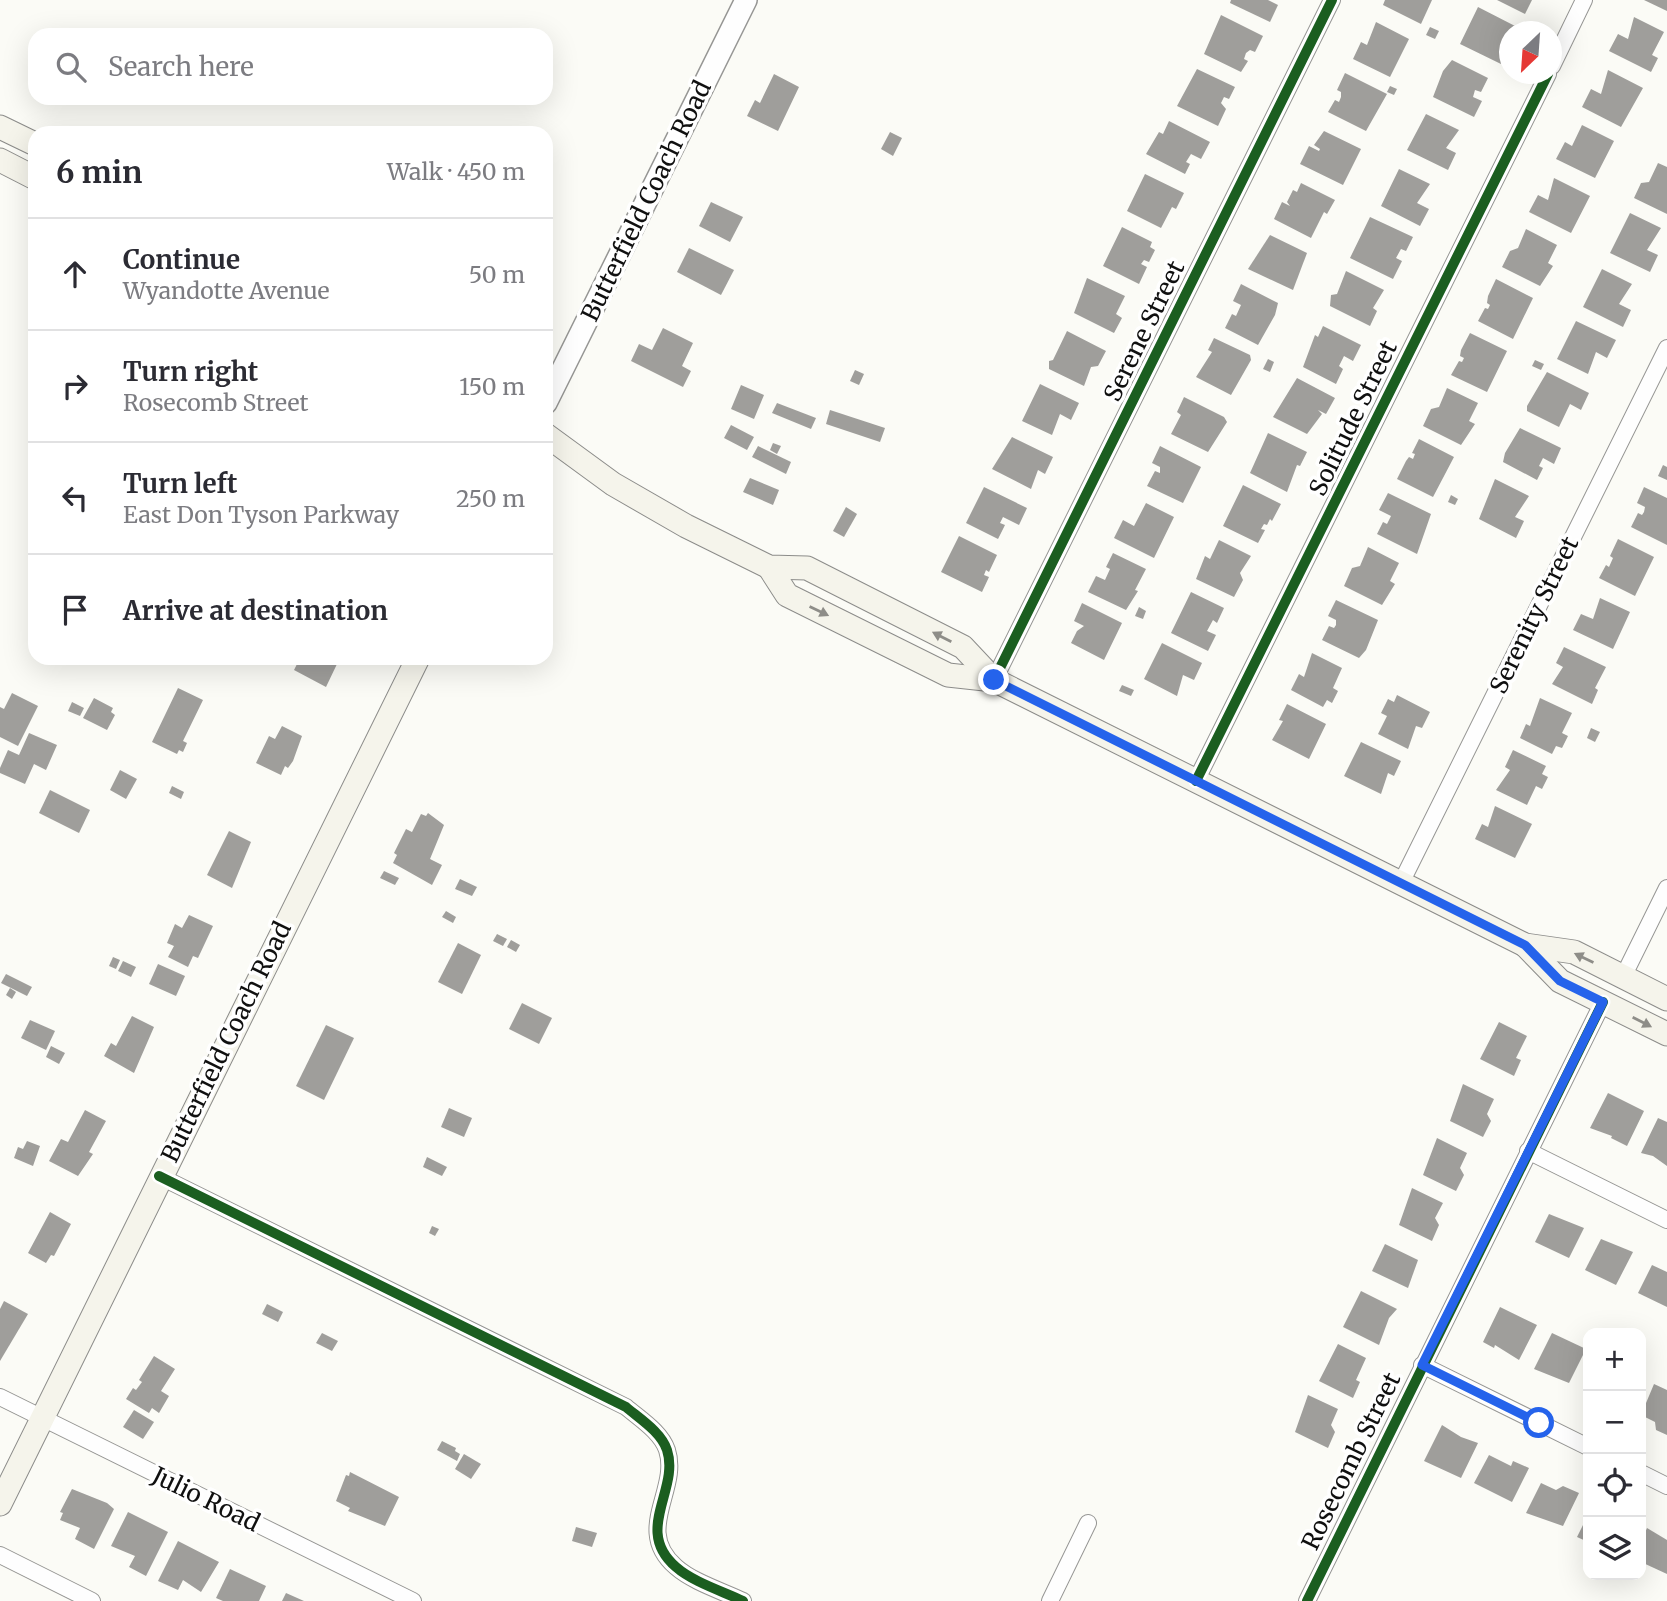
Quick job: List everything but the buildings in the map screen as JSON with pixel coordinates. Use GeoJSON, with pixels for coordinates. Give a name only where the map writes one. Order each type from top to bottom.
{"type":"FeatureCollection","features":[{"type":"Feature","properties":{"kind":"main road"},"geometry":{"type":"LineString","coordinates":[[0,127],[28,141]]}},
{"type":"Feature","properties":{"kind":"main road"},"geometry":{"type":"LineString","coordinates":[[0,160],[28,174]]}},
{"type":"Feature","properties":{"kind":"main road"},"geometry":{"type":"LineString","coordinates":[[553,440],[640,501],[769,567],[807,568],[963,647],[994,680]]}},
{"type":"Feature","properties":{"kind":"main road"},"geometry":{"type":"LineString","coordinates":[[769,567],[787,595],[948,675],[994,680],[1525,945],[1574,952],[1667,999]]}},
{"type":"Feature","properties":{"kind":"main road","name":"Butterfield Coach Road"},"geometry":{"type":"LineString","coordinates":[[0,1504],[159,1177],[415,665]]}},
{"type":"Feature","properties":{"kind":"main road"},"geometry":{"type":"LineString","coordinates":[[1525,945],[1560,981],[1667,1034]]}},
{"type":"Feature","properties":{"kind":"street","name":"Butterfield Coach Road"},"geometry":{"type":"LineString","coordinates":[[553,389],[747,0]]}},
{"type":"Feature","properties":{"kind":"street","name":"Serene Street"},"geometry":{"type":"LineString","coordinates":[[994,680],[1332,0]]}},
{"type":"Feature","properties":{"kind":"street"},"geometry":{"type":"LineString","coordinates":[[1562,45],[1584,0]]}},
{"type":"Feature","properties":{"kind":"street","name":"Solitude Street"},"geometry":{"type":"LineString","coordinates":[[1196,780],[1543,84]]}},
{"type":"Feature","properties":{"kind":"street","name":"Serenity Street"},"geometry":{"type":"LineString","coordinates":[[1401,883],[1667,348]]}},
{"type":"Feature","properties":{"kind":"street"},"geometry":{"type":"LineString","coordinates":[[1623,977],[1667,888]]}},
{"type":"Feature","properties":{"kind":"street","name":"Rosecomb Street"},"geometry":{"type":"LineString","coordinates":[[1307,1601],[1603,1002]]}},
{"type":"Feature","properties":{"kind":"street"},"geometry":{"type":"LineString","coordinates":[[1528,1151],[1667,1220]]}},
{"type":"Feature","properties":{"kind":"street"},"geometry":{"type":"LineString","coordinates":[[159,1177],[626,1407],[656,1433],[667,1451],[666,1479],[656,1525],[662,1551],[677,1568],[743,1601]]}},
{"type":"Feature","properties":{"kind":"street"},"geometry":{"type":"LineString","coordinates":[[1422,1365],[1583,1445]]}},
{"type":"Feature","properties":{"kind":"street","name":"Julio Road"},"geometry":{"type":"LineString","coordinates":[[0,1397],[413,1601]]}},
{"type":"Feature","properties":{"kind":"street"},"geometry":{"type":"LineString","coordinates":[[1646,1476],[1667,1486]]}},
{"type":"Feature","properties":{"kind":"street"},"geometry":{"type":"LineString","coordinates":[[1050,1601],[1088,1523]]}},
{"type":"Feature","properties":{"kind":"street"},"geometry":{"type":"LineString","coordinates":[[0,1555],[92,1601]]}},
{"type":"Feature","properties":{"kind":"cycle path"},"geometry":{"type":"LineString","coordinates":[[994,680],[1332,0]]}},
{"type":"Feature","properties":{"kind":"cycle path"},"geometry":{"type":"LineString","coordinates":[[1196,781],[1543,84]]}},
{"type":"Feature","properties":{"kind":"cycle path"},"geometry":{"type":"LineString","coordinates":[[1307,1601],[1603,1002]]}},
{"type":"Feature","properties":{"kind":"cycle path"},"geometry":{"type":"LineString","coordinates":[[159,1176],[626,1407],[655,1432],[667,1450],[668,1480],[658,1524],[658,1539],[664,1553],[676,1567],[691,1577],[743,1601]]}},
{"type":"Feature","properties":{"kind":"route"},"geometry":{"type":"LineString","coordinates":[[994,680],[1525,945],[1560,981],[1603,1002],[1422,1365],[1539,1423]]}}]}
